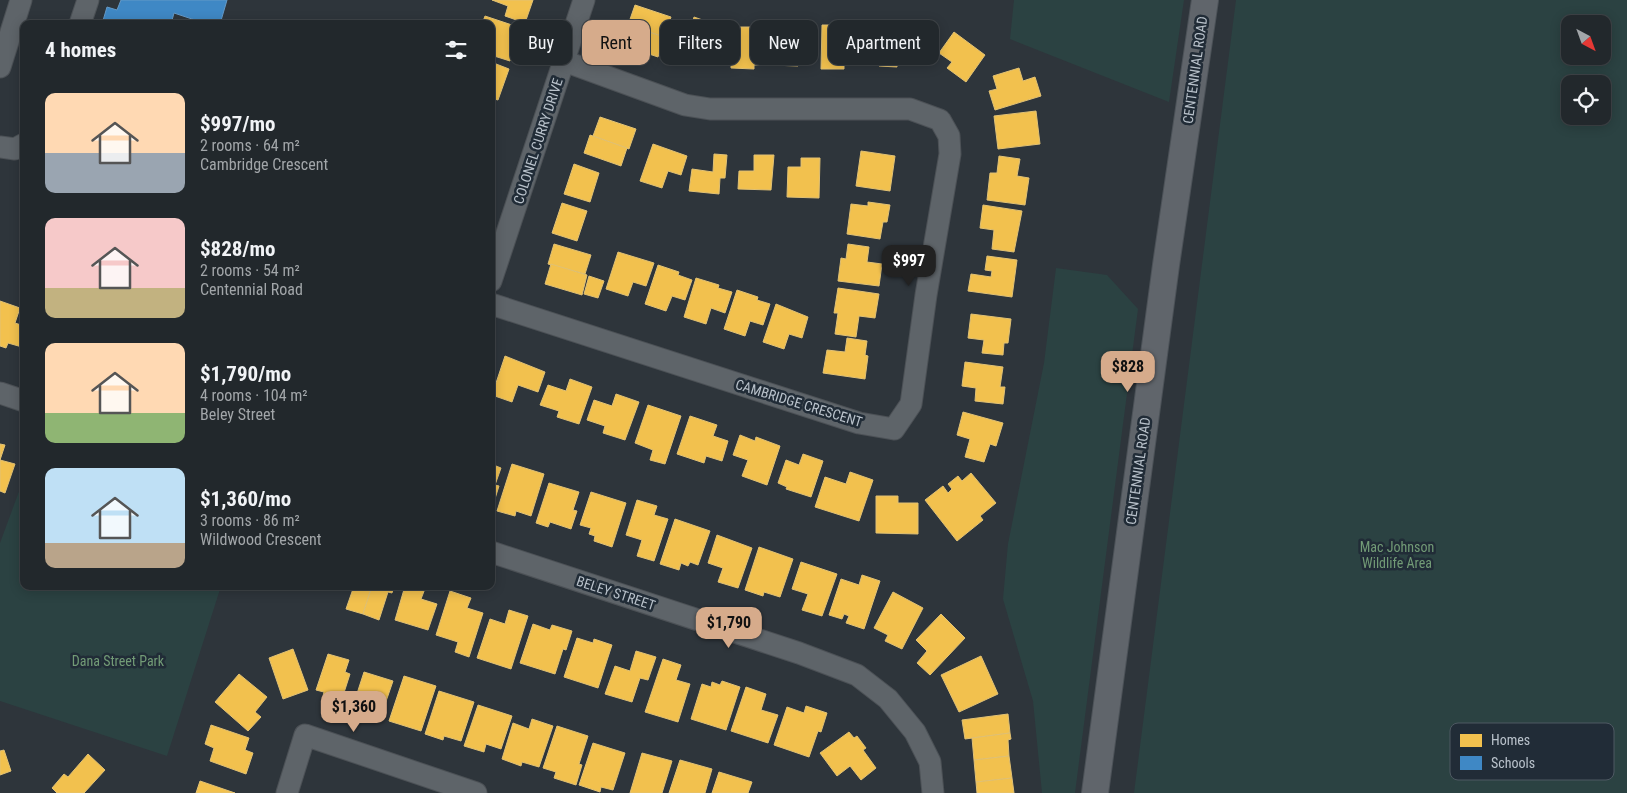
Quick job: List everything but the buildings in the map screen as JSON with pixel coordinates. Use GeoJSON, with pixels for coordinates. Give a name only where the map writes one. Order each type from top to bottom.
{"type":"FeatureCollection","features":[{"type":"Feature","properties":{"kind":"main road","name":"CENTENNIAL ROAD"},"geometry":{"type":"LineString","coordinates":[[1095,793],[1165,274],[1205,0]]}},
{"type":"Feature","properties":{"kind":"street"},"geometry":{"type":"LineString","coordinates":[[0,67],[21,0]]}},
{"type":"Feature","properties":{"kind":"street"},"geometry":{"type":"LineString","coordinates":[[81,20],[88,0]]}},
{"type":"Feature","properties":{"kind":"street","name":"COLONEL CURRY DRIVE"},"geometry":{"type":"LineString","coordinates":[[572,37],[584,0]]}},
{"type":"Feature","properties":{"kind":"street","name":"CAMBRIDGE CRESCENT"},"geometry":{"type":"LineString","coordinates":[[495,305],[859,423],[894,429],[911,404],[926,295],[950,154],[949,136],[940,120],[910,109],[710,109],[693,106],[572,64]]}},
{"type":"Feature","properties":{"kind":"street","name":"COLONEL CURRY DRIVE"},"geometry":{"type":"LineString","coordinates":[[495,269],[563,65]]}},
{"type":"Feature","properties":{"kind":"street"},"geometry":{"type":"LineString","coordinates":[[0,146],[15,149],[20,146]]}},
{"type":"Feature","properties":{"kind":"street"},"geometry":{"type":"LineString","coordinates":[[0,393],[20,400]]}},
{"type":"Feature","properties":{"kind":"street","name":"BELEY STREET"},"geometry":{"type":"LineString","coordinates":[[495,553],[789,650],[857,675],[888,699],[915,732],[930,762],[933,793]]}},
{"type":"Feature","properties":{"kind":"street"},"geometry":{"type":"LineString","coordinates":[[287,793],[305,736],[476,793]]}},
{"type":"Feature","properties":{"kind":"green space"},"geometry":{"type":"Polygon","coordinates":[[[1014,0],[1184,0],[1169,102],[1010,39],[1014,0]]]}},
{"type":"Feature","properties":{"kind":"green space","name":"Mac Johnson Wildlife Area"},"geometry":{"type":"Polygon","coordinates":[[[1236,0],[1627,0],[1627,793],[1134,793],[1236,0]]]}},
{"type":"Feature","properties":{"kind":"green space"},"geometry":{"type":"Polygon","coordinates":[[[1056,268],[1107,275],[1138,309],[1075,793],[1042,793],[1033,701],[1003,599],[1008,544],[1044,363],[1056,268]]]}},
{"type":"Feature","properties":{"kind":"green space","name":"Dana Street Park"},"geometry":{"type":"Polygon","coordinates":[[[20,489],[20,590],[220,590],[167,756],[0,701],[0,543],[20,489]]]}}]}
